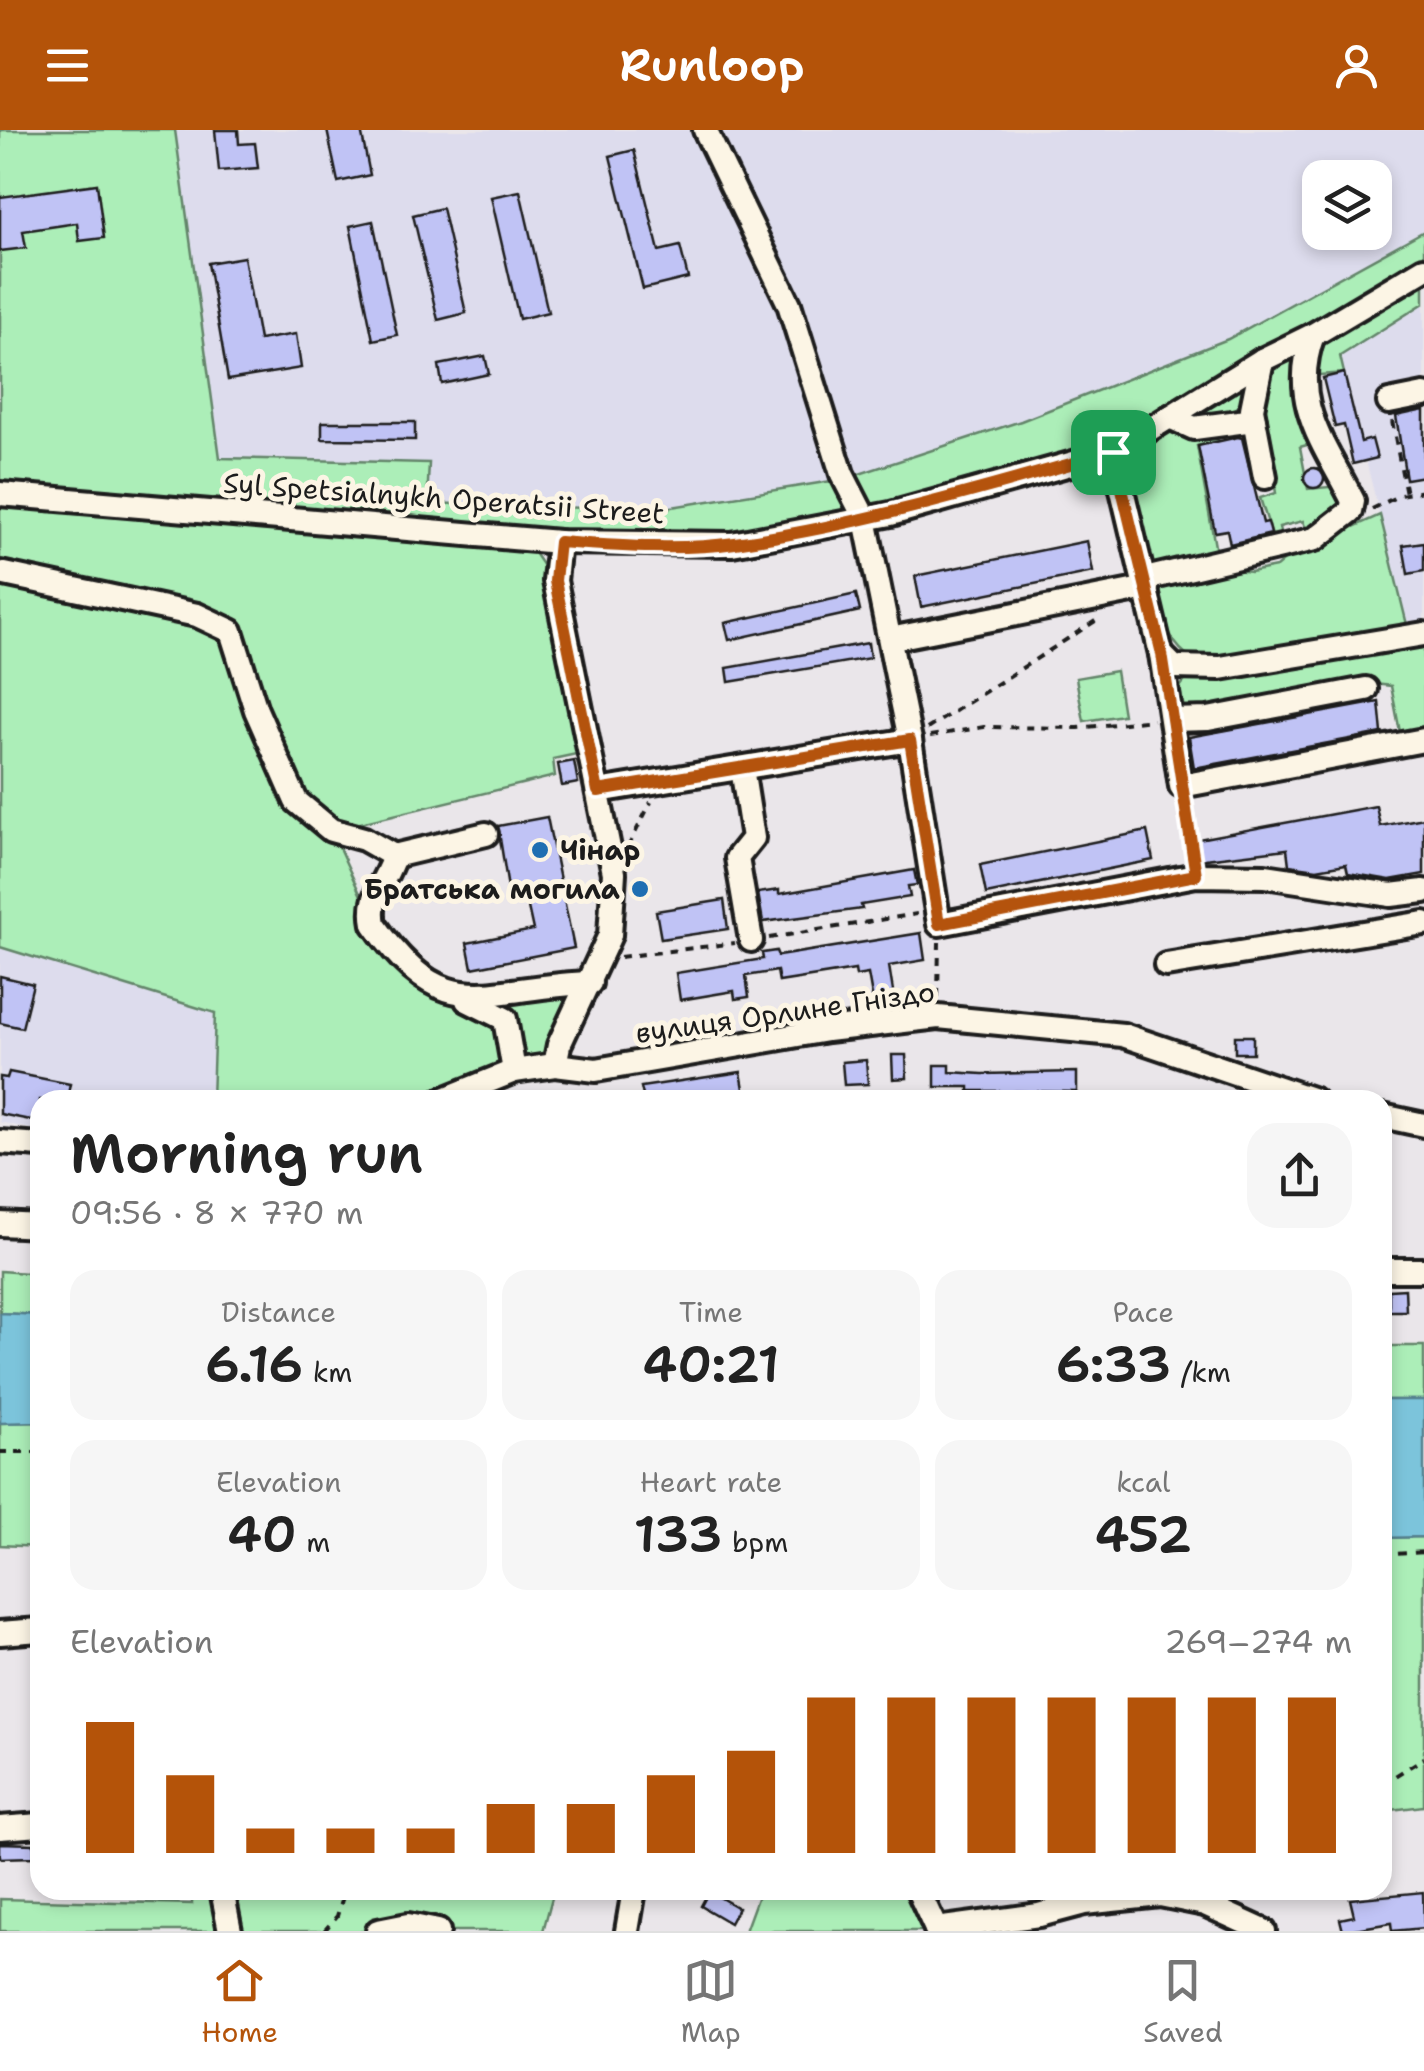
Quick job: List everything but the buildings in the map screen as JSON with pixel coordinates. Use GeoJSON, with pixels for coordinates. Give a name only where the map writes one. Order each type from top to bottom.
{"type":"FeatureCollection","features":[{"type":"Feature","properties":{"kind":"street"},"geometry":{"type":"LineString","coordinates":[[704,130],[789,304],[842,474],[865,518],[910,740],[939,924],[1196,875],[1265,876],[1391,895],[1424,891]]}},
{"type":"Feature","properties":{"kind":"street","name":"Syl Spetsialnykh Operatsii Street"},"geometry":{"type":"LineString","coordinates":[[0,494],[559,542],[633,546],[732,544],[865,518],[1113,452],[1262,360],[1313,335],[1424,269]]}},
{"type":"Feature","properties":{"kind":"street"},"geometry":{"type":"LineString","coordinates":[[890,640],[1278,551],[1315,539],[1346,519],[1353,501],[1309,422],[1304,386],[1313,335]]}},
{"type":"Feature","properties":{"kind":"street"},"geometry":{"type":"LineString","coordinates":[[1262,360],[1254,420],[1264,477]]}},
{"type":"Feature","properties":{"kind":"street"},"geometry":{"type":"LineString","coordinates":[[1388,402],[1424,394]]}},
{"type":"Feature","properties":{"kind":"street"},"geometry":{"type":"LineString","coordinates":[[1170,417],[1194,428],[1254,420]]}},
{"type":"Feature","properties":{"kind":"street"},"geometry":{"type":"LineString","coordinates":[[1113,452],[1162,654],[1182,786],[1424,740]]}},
{"type":"Feature","properties":{"kind":"street"},"geometry":{"type":"LineString","coordinates":[[555,1065],[559,1045],[610,935],[614,873],[555,581],[559,542]]}},
{"type":"Feature","properties":{"kind":"street"},"geometry":{"type":"LineString","coordinates":[[0,573],[196,615],[231,631],[256,710],[296,801],[331,830],[364,839],[394,856],[486,834]]}},
{"type":"Feature","properties":{"kind":"street"},"geometry":{"type":"LineString","coordinates":[[1162,654],[1174,667],[1192,670],[1424,634]]}},
{"type":"Feature","properties":{"kind":"street"},"geometry":{"type":"LineString","coordinates":[[1172,720],[1208,719],[1366,689]]}},
{"type":"Feature","properties":{"kind":"street"},"geometry":{"type":"LineString","coordinates":[[598,791],[910,740]]}},
{"type":"Feature","properties":{"kind":"street"},"geometry":{"type":"LineString","coordinates":[[742,768],[753,838],[737,858],[751,940]]}},
{"type":"Feature","properties":{"kind":"street"},"geometry":{"type":"LineString","coordinates":[[394,856],[389,872],[374,891],[374,924],[407,965],[452,995],[479,1003],[506,1019],[514,1071]]}},
{"type":"Feature","properties":{"kind":"street"},"geometry":{"type":"LineString","coordinates":[[1166,965],[1424,923]]}},
{"type":"Feature","properties":{"kind":"street"},"geometry":{"type":"LineString","coordinates":[[452,995],[509,994],[590,983]]}},
{"type":"Feature","properties":{"kind":"street","name":"вулиця Орлине Гніздо"},"geometry":{"type":"LineString","coordinates":[[467,1090],[514,1071],[555,1065],[596,1070],[826,1030],[938,1017],[1123,1035],[1285,1090]]}},
{"type":"Feature","properties":{"kind":"street"},"geometry":{"type":"LineString","coordinates":[[1392,1118],[1424,1125]]}},
{"type":"Feature","properties":{"kind":"street"},"geometry":{"type":"LineString","coordinates":[[0,1142],[30,1144]]}},
{"type":"Feature","properties":{"kind":"street"},"geometry":{"type":"LineString","coordinates":[[0,1224],[30,1226]]}},
{"type":"Feature","properties":{"kind":"street"},"geometry":{"type":"LineString","coordinates":[[1392,1270],[1424,1270]]}},
{"type":"Feature","properties":{"kind":"street"},"geometry":{"type":"LineString","coordinates":[[0,1633],[30,1631]]}},
{"type":"Feature","properties":{"kind":"street"},"geometry":{"type":"LineString","coordinates":[[0,1828],[30,1826]]}},
{"type":"Feature","properties":{"kind":"street"},"geometry":{"type":"LineString","coordinates":[[224,1900],[230,1931]]}},
{"type":"Feature","properties":{"kind":"street"},"geometry":{"type":"LineString","coordinates":[[627,1931],[632,1900]]}},
{"type":"Feature","properties":{"kind":"street"},"geometry":{"type":"LineString","coordinates":[[922,1900],[936,1930],[1039,1916],[1084,1903],[1112,1900]]}},
{"type":"Feature","properties":{"kind":"street"},"geometry":{"type":"LineString","coordinates":[[1185,1900],[1205,1904],[1264,1931]]}},
{"type":"Feature","properties":{"kind":"street"},"geometry":{"type":"LineString","coordinates":[[378,1931],[408,1925],[438,1931]]}},
{"type":"Feature","properties":{"kind":"path"},"geometry":{"type":"LineString","coordinates":[[1388,402],[1406,494]]}},
{"type":"Feature","properties":{"kind":"path"},"geometry":{"type":"LineString","coordinates":[[1346,519],[1406,494],[1424,491]]}},
{"type":"Feature","properties":{"kind":"path"},"geometry":{"type":"LineString","coordinates":[[910,740],[1115,608]]}},
{"type":"Feature","properties":{"kind":"path"},"geometry":{"type":"LineString","coordinates":[[910,740],[984,727],[1078,728],[1133,719],[1172,720]]}},
{"type":"Feature","properties":{"kind":"path"},"geometry":{"type":"LineString","coordinates":[[614,873],[662,781]]}},
{"type":"Feature","properties":{"kind":"path"},"geometry":{"type":"LineString","coordinates":[[1182,786],[1196,875]]}},
{"type":"Feature","properties":{"kind":"path"},"geometry":{"type":"LineString","coordinates":[[938,1017],[939,924]]}},
{"type":"Feature","properties":{"kind":"path"},"geometry":{"type":"LineString","coordinates":[[0,1452],[30,1452]]}},
{"type":"Feature","properties":{"kind":"path"},"geometry":{"type":"LineString","coordinates":[[1392,1555],[1424,1552]]}},
{"type":"Feature","properties":{"kind":"path"},"geometry":{"type":"LineString","coordinates":[[1392,1778],[1424,1758]]}},
{"type":"Feature","properties":{"kind":"path"},"geometry":{"type":"LineString","coordinates":[[324,1931],[336,1916],[342,1900]]}},
{"type":"Feature","properties":{"kind":"shaded area"},"geometry":{"type":"Polygon","coordinates":[[[175,130],[1424,130],[1424,231],[1392,249],[1392,160],[1302,160],[1302,250],[1390,250],[1228,339],[1021,421],[850,477],[653,510],[426,503],[428,463],[220,459],[175,130]]]}},
{"type":"Feature","properties":{"kind":"shaded area"},"geometry":{"type":"Polygon","coordinates":[[[1424,303],[1424,630],[1409,633],[1340,356],[1424,303]]]}},
{"type":"Feature","properties":{"kind":"shaded area"},"geometry":{"type":"Polygon","coordinates":[[[0,947],[216,1013],[212,1090],[30,1090],[30,1129],[0,1122],[0,947]]]}},
{"type":"Feature","properties":{"kind":"green space"},"geometry":{"type":"Polygon","coordinates":[[[0,130],[175,130],[220,458],[429,463],[427,503],[653,510],[838,480],[852,516],[731,537],[633,541],[0,494],[0,130]]]}},
{"type":"Feature","properties":{"kind":"green space"},"geometry":{"type":"Polygon","coordinates":[[[1424,231],[1424,257],[1312,323],[1256,348],[1110,443],[867,510],[850,477],[1021,421],[1228,339],[1424,231]]]}},
{"type":"Feature","properties":{"kind":"green space"},"geometry":{"type":"Polygon","coordinates":[[[1424,284],[1424,303],[1340,356],[1344,373],[1307,376],[1312,345],[1424,284]]]}},
{"type":"Feature","properties":{"kind":"green space"},"geometry":{"type":"Polygon","coordinates":[[[1302,350],[1314,443],[1300,447],[1308,489],[1340,486],[1349,502],[1307,533],[1303,521],[1279,527],[1281,537],[1273,539],[1260,498],[1276,493],[1262,409],[1271,367],[1302,350]]]}},
{"type":"Feature","properties":{"kind":"green space"},"geometry":{"type":"Polygon","coordinates":[[[1247,382],[1244,405],[1203,420],[1184,416],[1247,382]]]}},
{"type":"Feature","properties":{"kind":"green space"},"geometry":{"type":"Polygon","coordinates":[[[1167,427],[1217,435],[1218,441],[1197,446],[1216,552],[1145,566],[1124,458],[1167,427]]]}},
{"type":"Feature","properties":{"kind":"green space"},"geometry":{"type":"Polygon","coordinates":[[[0,501],[532,550],[545,569],[581,753],[553,759],[555,776],[331,830],[374,924],[431,985],[576,983],[555,1065],[474,1090],[212,1090],[215,1013],[0,947],[0,501]]]}},
{"type":"Feature","properties":{"kind":"green space"},"geometry":{"type":"Polygon","coordinates":[[[1380,515],[1409,633],[1196,661],[1171,637],[1157,582],[1224,568],[1250,572],[1276,567],[1289,556],[1380,515]]]}},
{"type":"Feature","properties":{"kind":"green space"},"geometry":{"type":"Polygon","coordinates":[[[1424,644],[1424,728],[1400,732],[1391,686],[1366,683],[1185,715],[1180,687],[1188,677],[1424,644]]]}},
{"type":"Feature","properties":{"kind":"green space"},"geometry":{"type":"Polygon","coordinates":[[[1116,671],[1123,715],[1084,721],[1076,678],[1116,671]]]}},
{"type":"Feature","properties":{"kind":"green space"},"geometry":{"type":"Polygon","coordinates":[[[0,1271],[30,1273],[30,1314],[0,1313],[0,1271]]]}},
{"type":"Feature","properties":{"kind":"green space"},"geometry":{"type":"Polygon","coordinates":[[[1392,1346],[1424,1346],[1424,1400],[1392,1400],[1392,1346]]]}},
{"type":"Feature","properties":{"kind":"green space"},"geometry":{"type":"Polygon","coordinates":[[[30,1422],[30,1546],[0,1545],[0,1423],[30,1422]]]}},
{"type":"Feature","properties":{"kind":"green space"},"geometry":{"type":"Polygon","coordinates":[[[1424,1537],[1424,1806],[1392,1810],[1392,1538],[1424,1537]]]}},
{"type":"Feature","properties":{"kind":"green space"},"geometry":{"type":"Polygon","coordinates":[[[0,1899],[192,1904],[192,1900],[551,1900],[543,1931],[0,1931],[0,1899]]]}},
{"type":"Feature","properties":{"kind":"green space"},"geometry":{"type":"Polygon","coordinates":[[[756,1900],[923,1900],[937,1931],[745,1931],[756,1900]]]}},
{"type":"Feature","properties":{"kind":"water"},"geometry":{"type":"Polygon","coordinates":[[[0,1313],[30,1314],[30,1422],[0,1423],[0,1313]]]}},
{"type":"Feature","properties":{"kind":"water"},"geometry":{"type":"Polygon","coordinates":[[[1392,1400],[1424,1400],[1424,1537],[1392,1538],[1392,1400]]]}},
{"type":"Feature","properties":{"kind":"place","name":"Чінар"},"geometry":{"type":"Point","coordinates":[540,850]}},
{"type":"Feature","properties":{"kind":"place","name":"Братська могила"},"geometry":{"type":"Point","coordinates":[640,889]}},
{"type":"Feature","properties":{"kind":"route"},"geometry":{"type":"LineString","coordinates":[[1113,452],[1162,654],[1196,875],[939,924],[910,740],[598,791],[555,581],[559,542],[633,546],[732,544],[891,514],[1113,452]]}}]}
